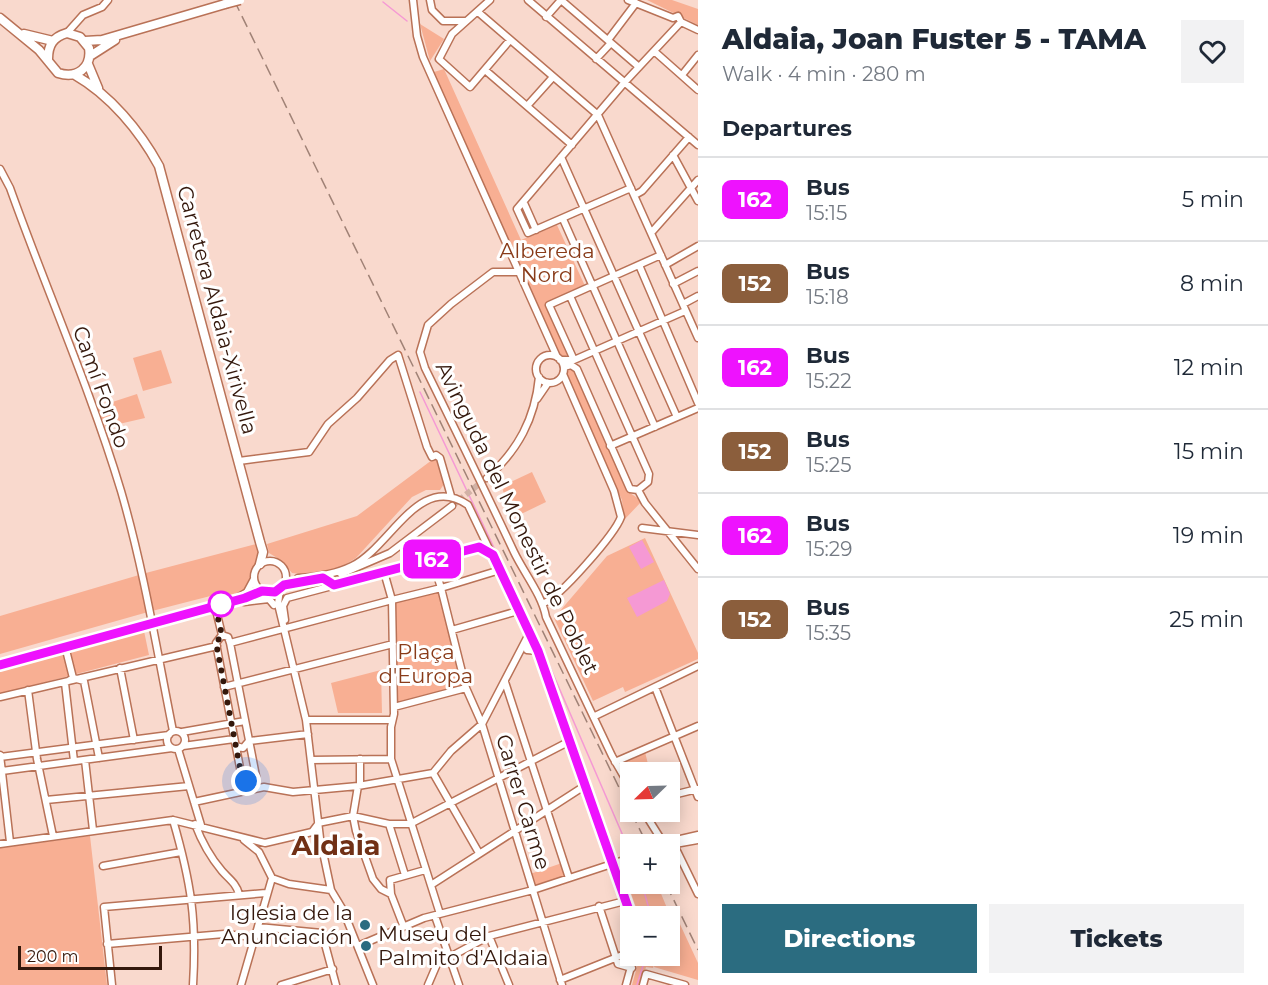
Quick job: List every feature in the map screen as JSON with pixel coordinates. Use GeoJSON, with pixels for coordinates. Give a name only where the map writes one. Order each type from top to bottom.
{"type":"FeatureCollection","features":[{"type":"Feature","properties":{"kind":"main road"},"geometry":{"type":"LineString","coordinates":[[48,59],[48,50],[53,41],[67,33],[83,39],[128,33],[240,0]]}},
{"type":"Feature","properties":{"kind":"main road"},"geometry":{"type":"LineString","coordinates":[[0,11],[9,26],[30,38],[53,41]]}},
{"type":"Feature","properties":{"kind":"main road"},"geometry":{"type":"LineString","coordinates":[[0,18],[48,59],[58,73],[75,75],[89,60],[128,33]]}},
{"type":"Feature","properties":{"kind":"main road"},"geometry":{"type":"LineString","coordinates":[[83,39],[89,60]]}},
{"type":"Feature","properties":{"kind":"main road","name":"Carretera Aldaia-Xirivella"},"geometry":{"type":"LineString","coordinates":[[89,60],[92,78],[102,95]]}},
{"type":"Feature","properties":{"kind":"main road","name":"Carretera Aldaia-Xirivella"},"geometry":{"type":"LineString","coordinates":[[75,75],[102,95],[140,134],[159,166],[263,552],[271,561]]}},
{"type":"Feature","properties":{"kind":"main road","name":"Carretera Aldaia-Xirivella"},"geometry":{"type":"LineString","coordinates":[[260,564],[263,552]]}},
{"type":"Feature","properties":{"kind":"street"},"geometry":{"type":"LineString","coordinates":[[67,33],[83,15],[102,7],[108,0]]}},
{"type":"Feature","properties":{"kind":"street"},"geometry":{"type":"LineString","coordinates":[[413,0],[417,36],[423,57],[545,336],[559,358],[574,400],[614,491],[621,517],[612,534],[552,600],[544,603]]}},
{"type":"Feature","properties":{"kind":"street"},"geometry":{"type":"LineString","coordinates":[[430,0],[432,10],[444,21],[466,21]]}},
{"type":"Feature","properties":{"kind":"street"},"geometry":{"type":"LineString","coordinates":[[490,0],[449,38],[438,59],[470,87],[510,40]]}},
{"type":"Feature","properties":{"kind":"street"},"geometry":{"type":"LineString","coordinates":[[528,0],[698,145]]}},
{"type":"Feature","properties":{"kind":"street"},"geometry":{"type":"LineString","coordinates":[[546,16],[561,0],[639,67]]}},
{"type":"Feature","properties":{"kind":"street"},"geometry":{"type":"LineString","coordinates":[[628,0],[698,30]]}},
{"type":"Feature","properties":{"kind":"street"},"geometry":{"type":"LineString","coordinates":[[596,59],[636,3]]}},
{"type":"Feature","properties":{"kind":"street"},"geometry":{"type":"LineString","coordinates":[[478,12],[598,115],[698,338]]}},
{"type":"Feature","properties":{"kind":"street"},"geometry":{"type":"LineString","coordinates":[[79,21],[83,39]]}},
{"type":"Feature","properties":{"kind":"street"},"geometry":{"type":"LineString","coordinates":[[631,188],[528,233],[518,209],[677,22]]}},
{"type":"Feature","properties":{"kind":"street"},"geometry":{"type":"LineString","coordinates":[[654,51],[698,90]]}},
{"type":"Feature","properties":{"kind":"street"},"geometry":{"type":"LineString","coordinates":[[682,75],[698,55]]}},
{"type":"Feature","properties":{"kind":"street"},"geometry":{"type":"LineString","coordinates":[[485,70],[572,145]]}},
{"type":"Feature","properties":{"kind":"street"},"geometry":{"type":"LineString","coordinates":[[527,106],[553,76]]}},
{"type":"Feature","properties":{"kind":"street"},"geometry":{"type":"LineString","coordinates":[[635,195],[642,191],[688,137]]}},
{"type":"Feature","properties":{"kind":"street"},"geometry":{"type":"LineString","coordinates":[[673,155],[698,201]]}},
{"type":"Feature","properties":{"kind":"street"},"geometry":{"type":"LineString","coordinates":[[561,157],[677,417]]}},
{"type":"Feature","properties":{"kind":"street","name":"Camí Fondo"},"geometry":{"type":"LineString","coordinates":[[0,169],[10,188],[110,457],[126,514],[151,623],[171,733],[168,741],[178,747]]}},
{"type":"Feature","properties":{"kind":"street"},"geometry":{"type":"LineString","coordinates":[[651,233],[698,180]]}},
{"type":"Feature","properties":{"kind":"street"},"geometry":{"type":"LineString","coordinates":[[524,203],[536,230]]}},
{"type":"Feature","properties":{"kind":"street"},"geometry":{"type":"LineString","coordinates":[[563,219],[654,427]]}},
{"type":"Feature","properties":{"kind":"street"},"geometry":{"type":"LineString","coordinates":[[665,265],[698,246]]}},
{"type":"Feature","properties":{"kind":"street"},"geometry":{"type":"LineString","coordinates":[[574,360],[549,305],[661,255]]}},
{"type":"Feature","properties":{"kind":"street"},"geometry":{"type":"LineString","coordinates":[[639,265],[698,403]]}},
{"type":"Feature","properties":{"kind":"street"},"geometry":{"type":"LineString","coordinates":[[674,284],[698,271]]}},
{"type":"Feature","properties":{"kind":"street","name":"Avinguda del Monestir de Poblet"},"geometry":{"type":"LineString","coordinates":[[517,272],[493,272],[451,304],[428,325],[420,352],[425,368],[514,552],[537,596],[544,603],[546,617],[620,770]]}},
{"type":"Feature","properties":{"kind":"street"},"geometry":{"type":"LineString","coordinates":[[537,400],[564,371],[574,366],[630,489],[638,490],[648,482],[649,474],[570,296]]}},
{"type":"Feature","properties":{"kind":"street"},"geometry":{"type":"LineString","coordinates":[[544,357],[574,360],[662,321],[698,296]]}},
{"type":"Feature","properties":{"kind":"street"},"geometry":{"type":"LineString","coordinates":[[486,478],[501,465],[522,437],[537,400],[538,363],[544,357],[545,336]]}},
{"type":"Feature","properties":{"kind":"street"},"geometry":{"type":"LineString","coordinates":[[239,460],[309,452],[328,424],[357,398],[390,360],[398,356],[427,447],[432,457],[436,455],[440,458],[451,496]]}},
{"type":"Feature","properties":{"kind":"street"},"geometry":{"type":"LineString","coordinates":[[539,377],[564,387],[574,400]]}},
{"type":"Feature","properties":{"kind":"street"},"geometry":{"type":"LineString","coordinates":[[610,446],[698,408]]}},
{"type":"Feature","properties":{"kind":"street"},"geometry":{"type":"LineString","coordinates":[[298,578],[317,577],[352,566],[375,550],[418,504],[436,496],[448,484]]}},
{"type":"Feature","properties":{"kind":"street"},"geometry":{"type":"LineString","coordinates":[[638,490],[698,569]]}},
{"type":"Feature","properties":{"kind":"street"},"geometry":{"type":"LineString","coordinates":[[436,496],[451,496],[468,505],[530,632],[530,648],[570,741],[615,863],[627,906]]}},
{"type":"Feature","properties":{"kind":"street"},"geometry":{"type":"LineString","coordinates":[[0,665],[282,587],[349,572],[390,553],[452,506]]}},
{"type":"Feature","properties":{"kind":"street"},"geometry":{"type":"LineString","coordinates":[[642,528],[698,534]]}},
{"type":"Feature","properties":{"kind":"street"},"geometry":{"type":"LineString","coordinates":[[479,547],[483,534]]}},
{"type":"Feature","properties":{"kind":"street"},"geometry":{"type":"LineString","coordinates":[[283,629],[286,624],[283,606],[287,598],[479,547],[493,555]]}},
{"type":"Feature","properties":{"kind":"street"},"geometry":{"type":"LineString","coordinates":[[432,559],[466,688],[482,724]]}},
{"type":"Feature","properties":{"kind":"street"},"geometry":{"type":"LineString","coordinates":[[229,602],[247,592],[260,564],[271,561],[281,565],[285,573],[278,604],[306,720],[318,823],[331,890],[343,910],[373,985]]}},
{"type":"Feature","properties":{"kind":"street"},"geometry":{"type":"LineString","coordinates":[[230,643],[441,588],[500,570]]}},
{"type":"Feature","properties":{"kind":"street"},"geometry":{"type":"LineString","coordinates":[[384,572],[392,600],[394,707],[391,759],[459,985]]}},
{"type":"Feature","properties":{"kind":"street"},"geometry":{"type":"LineString","coordinates":[[285,573],[298,578],[320,579],[334,585]]}},
{"type":"Feature","properties":{"kind":"street"},"geometry":{"type":"LineString","coordinates":[[254,579],[274,605],[283,629]]}},
{"type":"Feature","properties":{"kind":"street"},"geometry":{"type":"LineString","coordinates":[[229,602],[269,599],[274,605]]}},
{"type":"Feature","properties":{"kind":"street"},"geometry":{"type":"LineString","coordinates":[[215,606],[222,635],[217,646],[242,778],[246,781],[254,780],[256,776],[230,643],[228,637],[222,635]]}},
{"type":"Feature","properties":{"kind":"street"},"geometry":{"type":"LineString","coordinates":[[452,630],[518,610]]}},
{"type":"Feature","properties":{"kind":"street"},"geometry":{"type":"LineString","coordinates":[[530,632],[530,648]]}},
{"type":"Feature","properties":{"kind":"street"},"geometry":{"type":"LineString","coordinates":[[224,687],[393,644]]}},
{"type":"Feature","properties":{"kind":"street"},"geometry":{"type":"LineString","coordinates":[[65,646],[74,678]]}},
{"type":"Feature","properties":{"kind":"street"},"geometry":{"type":"LineString","coordinates":[[0,697],[158,658],[217,646]]}},
{"type":"Feature","properties":{"kind":"street"},"geometry":{"type":"LineString","coordinates":[[194,802],[264,788],[293,792],[359,785],[434,773],[451,751],[482,724],[518,657],[530,648]]}},
{"type":"Feature","properties":{"kind":"street"},"geometry":{"type":"LineString","coordinates":[[595,716],[698,666]]}},
{"type":"Feature","properties":{"kind":"street"},"geometry":{"type":"LineString","coordinates":[[120,668],[134,740]]}},
{"type":"Feature","properties":{"kind":"street"},"geometry":{"type":"LineString","coordinates":[[74,761],[65,683],[74,678],[84,681],[99,758]]}},
{"type":"Feature","properties":{"kind":"street"},"geometry":{"type":"LineString","coordinates":[[505,682],[569,878]]}},
{"type":"Feature","properties":{"kind":"street"},"geometry":{"type":"LineString","coordinates":[[655,687],[697,789],[698,797]]}},
{"type":"Feature","properties":{"kind":"street"},"geometry":{"type":"LineString","coordinates":[[394,707],[466,688]]}},
{"type":"Feature","properties":{"kind":"street"},"geometry":{"type":"LineString","coordinates":[[28,690],[35,752],[53,836]]}},
{"type":"Feature","properties":{"kind":"street"},"geometry":{"type":"LineString","coordinates":[[306,720],[392,720]]}},
{"type":"Feature","properties":{"kind":"street"},"geometry":{"type":"LineString","coordinates":[[10,842],[0,756],[134,740],[246,722]]}},
{"type":"Feature","properties":{"kind":"street","name":"Carrer Carme"},"geometry":{"type":"LineString","coordinates":[[482,724],[561,983]]}},
{"type":"Feature","properties":{"kind":"street"},"geometry":{"type":"LineString","coordinates":[[615,762],[675,734],[698,726]]}},
{"type":"Feature","properties":{"kind":"street"},"geometry":{"type":"LineString","coordinates":[[178,747],[185,739],[182,732]]}},
{"type":"Feature","properties":{"kind":"street"},"geometry":{"type":"LineString","coordinates":[[2,771],[178,747],[235,743],[243,748],[249,741],[308,734]]}},
{"type":"Feature","properties":{"kind":"street"},"geometry":{"type":"LineString","coordinates":[[0,844],[173,820],[198,825],[243,840],[265,843],[312,832],[318,823],[353,816],[389,824],[410,824],[570,741]]}},
{"type":"Feature","properties":{"kind":"street"},"geometry":{"type":"LineString","coordinates":[[178,747],[194,802],[201,839],[221,870],[236,886],[239,894]]}},
{"type":"Feature","properties":{"kind":"street"},"geometry":{"type":"LineString","coordinates":[[360,759],[359,785],[353,816],[373,879],[381,889],[391,894]]}},
{"type":"Feature","properties":{"kind":"street"},"geometry":{"type":"LineString","coordinates":[[311,760],[391,759]]}},
{"type":"Feature","properties":{"kind":"street"},"geometry":{"type":"LineString","coordinates":[[85,760],[93,830]]}},
{"type":"Feature","properties":{"kind":"street"},"geometry":{"type":"LineString","coordinates":[[434,773],[479,853]]}},
{"type":"Feature","properties":{"kind":"street"},"geometry":{"type":"LineString","coordinates":[[430,885],[586,785]]}},
{"type":"Feature","properties":{"kind":"street"},"geometry":{"type":"LineString","coordinates":[[46,800],[189,786]]}},
{"type":"Feature","properties":{"kind":"street"},"geometry":{"type":"LineString","coordinates":[[680,793],[697,789]]}},
{"type":"Feature","properties":{"kind":"street"},"geometry":{"type":"LineString","coordinates":[[173,820],[193,898],[196,936],[193,985]]}},
{"type":"Feature","properties":{"kind":"street"},"geometry":{"type":"LineString","coordinates":[[389,824],[405,875]]}},
{"type":"Feature","properties":{"kind":"street"},"geometry":{"type":"LineString","coordinates":[[312,832],[321,843]]}},
{"type":"Feature","properties":{"kind":"street"},"geometry":{"type":"LineString","coordinates":[[680,843],[698,839]]}},
{"type":"Feature","properties":{"kind":"street"},"geometry":{"type":"LineString","coordinates":[[680,843],[698,839]]}},
{"type":"Feature","properties":{"kind":"street"},"geometry":{"type":"LineString","coordinates":[[243,840],[259,852],[272,878],[289,884],[331,890]]}},
{"type":"Feature","properties":{"kind":"street"},"geometry":{"type":"LineString","coordinates":[[259,852],[265,843]]}},
{"type":"Feature","properties":{"kind":"street"},"geometry":{"type":"LineString","coordinates":[[103,866],[181,852]]}},
{"type":"Feature","properties":{"kind":"street"},"geometry":{"type":"LineString","coordinates":[[358,946],[403,925],[533,890],[620,861]]}},
{"type":"Feature","properties":{"kind":"street"},"geometry":{"type":"LineString","coordinates":[[680,864],[698,894]]}},
{"type":"Feature","properties":{"kind":"street"},"geometry":{"type":"LineString","coordinates":[[403,925],[391,894],[390,880],[426,870]]}},
{"type":"Feature","properties":{"kind":"street"},"geometry":{"type":"LineString","coordinates":[[241,985],[272,878]]}},
{"type":"Feature","properties":{"kind":"street"},"geometry":{"type":"LineString","coordinates":[[112,985],[104,907],[266,893]]}},
{"type":"Feature","properties":{"kind":"street"},"geometry":{"type":"LineString","coordinates":[[428,985],[437,964],[489,936],[625,900]]}},
{"type":"Feature","properties":{"kind":"street"},"geometry":{"type":"LineString","coordinates":[[599,906],[618,964],[632,968],[626,985]]}},
{"type":"Feature","properties":{"kind":"street"},"geometry":{"type":"LineString","coordinates":[[258,927],[322,933],[336,985]]}},
{"type":"Feature","properties":{"kind":"street"},"geometry":{"type":"LineString","coordinates":[[107,944],[224,934],[254,937]]}},
{"type":"Feature","properties":{"kind":"street"},"geometry":{"type":"LineString","coordinates":[[489,936],[509,985]]}},
{"type":"Feature","properties":{"kind":"street"},"geometry":{"type":"LineString","coordinates":[[561,983],[620,955]]}},
{"type":"Feature","properties":{"kind":"street"},"geometry":{"type":"LineString","coordinates":[[281,985],[333,969]]}},
{"type":"Feature","properties":{"kind":"street"},"geometry":{"type":"LineString","coordinates":[[643,985],[646,974],[686,985]]}},
{"type":"Feature","properties":{"kind":"green space"},"geometry":{"type":"Polygon","coordinates":[[[647,0],[672,0],[698,9],[698,25],[647,0]]]}},
{"type":"Feature","properties":{"kind":"green space"},"geometry":{"type":"Polygon","coordinates":[[[420,24],[444,39],[430,61],[420,24]]]}},
{"type":"Feature","properties":{"kind":"green space","name":"Albereda Nord"},"geometry":{"type":"Polygon","coordinates":[[[444,69],[521,240],[557,225],[585,286],[546,303],[567,350],[568,354],[565,357],[558,354],[434,72],[444,69]]]}},
{"type":"Feature","properties":{"kind":"green space"},"geometry":{"type":"Polygon","coordinates":[[[161,350],[172,383],[143,391],[133,358],[161,350]]]}},
{"type":"Feature","properties":{"kind":"green space"},"geometry":{"type":"Polygon","coordinates":[[[571,368],[576,370],[627,491],[642,501],[624,520],[622,500],[566,377],[566,372],[571,368]]]}},
{"type":"Feature","properties":{"kind":"green space"},"geometry":{"type":"Polygon","coordinates":[[[137,394],[145,418],[106,427],[97,407],[137,394]]]}},
{"type":"Feature","properties":{"kind":"green space"},"geometry":{"type":"Polygon","coordinates":[[[436,457],[446,481],[440,490],[426,490],[412,497],[356,558],[338,569],[309,575],[292,573],[282,561],[269,553],[267,544],[357,516],[436,457]]]}},
{"type":"Feature","properties":{"kind":"green space"},"geometry":{"type":"Polygon","coordinates":[[[532,472],[546,502],[515,517],[503,491],[504,485],[532,472]]]}},
{"type":"Feature","properties":{"kind":"green space"},"geometry":{"type":"Polygon","coordinates":[[[645,538],[698,653],[698,659],[625,692],[623,687],[593,701],[554,618],[607,556],[645,538]]]}},
{"type":"Feature","properties":{"kind":"green space"},"geometry":{"type":"Polygon","coordinates":[[[256,544],[259,551],[245,589],[227,598],[226,592],[152,611],[142,574],[256,544]]]}},
{"type":"Feature","properties":{"kind":"green space"},"geometry":{"type":"Polygon","coordinates":[[[139,575],[148,612],[0,654],[0,616],[139,575]]]}},
{"type":"Feature","properties":{"kind":"green space","name":"Plaça d'Europa"},"geometry":{"type":"Polygon","coordinates":[[[438,589],[464,685],[395,703],[396,600],[438,589]]]}},
{"type":"Feature","properties":{"kind":"green space"},"geometry":{"type":"Polygon","coordinates":[[[144,631],[149,655],[0,694],[0,670],[18,662],[144,631]]]}},
{"type":"Feature","properties":{"kind":"green space"},"geometry":{"type":"Polygon","coordinates":[[[381,670],[382,713],[338,713],[331,683],[381,670]]]}},
{"type":"Feature","properties":{"kind":"green space"},"geometry":{"type":"Polygon","coordinates":[[[645,752],[648,762],[620,762],[645,752]]]}},
{"type":"Feature","properties":{"kind":"green space"},"geometry":{"type":"Polygon","coordinates":[[[90,836],[107,985],[0,985],[0,848],[90,836]]]}},
{"type":"Feature","properties":{"kind":"green space"},"geometry":{"type":"Polygon","coordinates":[[[562,863],[566,876],[533,887],[530,874],[562,863]]]}},
{"type":"Feature","properties":{"kind":"green space"},"geometry":{"type":"Polygon","coordinates":[[[631,894],[661,894],[666,906],[635,906],[631,894]]]}},
{"type":"Feature","properties":{"kind":"green space"},"geometry":{"type":"Polygon","coordinates":[[[680,924],[698,963],[698,980],[654,967],[680,966],[680,924]]]}},
{"type":"Feature","properties":{"kind":"green space"},"geometry":{"type":"Polygon","coordinates":[[[637,966],[654,966],[653,968],[646,967],[641,985],[632,985],[637,966]]]}},
{"type":"Feature","properties":{"kind":"shaded area"},"geometry":{"type":"Polygon","coordinates":[[[642,540],[654,562],[641,569],[629,547],[642,540]]]}},
{"type":"Feature","properties":{"kind":"shaded area"},"geometry":{"type":"Polygon","coordinates":[[[664,580],[670,594],[667,601],[637,617],[627,598],[664,580]]]}},
{"type":"Feature","properties":{"kind":"waterway"},"geometry":{"type":"LineString","coordinates":[[383,2],[407,21]]}},
{"type":"Feature","properties":{"kind":"waterway"},"geometry":{"type":"LineString","coordinates":[[420,392],[544,653],[622,834]]}},
{"type":"Feature","properties":{"kind":"waterway"},"geometry":{"type":"LineString","coordinates":[[645,894],[648,906]]}},
{"type":"Feature","properties":{"kind":"waterway"},"geometry":{"type":"LineString","coordinates":[[637,985],[643,966]]}},
{"type":"Feature","properties":{"kind":"tunnel"},"geometry":{"type":"LineString","coordinates":[[452,506],[484,480]]}},
{"type":"Feature","properties":{"kind":"railway"},"geometry":{"type":"LineString","coordinates":[[234,0],[620,790]]}},
{"type":"Feature","properties":{"kind":"railway"},"geometry":{"type":"LineString","coordinates":[[636,822],[642,834]]}},
{"type":"Feature","properties":{"kind":"railway"},"geometry":{"type":"LineString","coordinates":[[671,894],[698,950]]}},
{"type":"Feature","properties":{"kind":"bus line","name":"162"},"geometry":{"type":"LineString","coordinates":[[0,665],[245,598],[262,591],[275,592],[284,585],[323,578],[334,585],[479,547],[485,549],[493,555],[538,651],[627,906]]}},
{"type":"Feature","properties":{"kind":"place","name":"Iglesia de la Anunciación"},"geometry":{"type":"Point","coordinates":[365,925]}},
{"type":"Feature","properties":{"kind":"place","name":"Museu del Palmito d'Aldaia"},"geometry":{"type":"Point","coordinates":[366,946]}},
{"type":"Feature","properties":{"kind":"district","name":"Aldaia"},"geometry":{"type":"Point","coordinates":[336,846]}},
{"type":"Feature","properties":{"kind":"route"},"geometry":{"type":"LineString","coordinates":[[221,604],[227,603],[215,606],[222,635],[216,643],[242,778],[246,781]]}}]}
